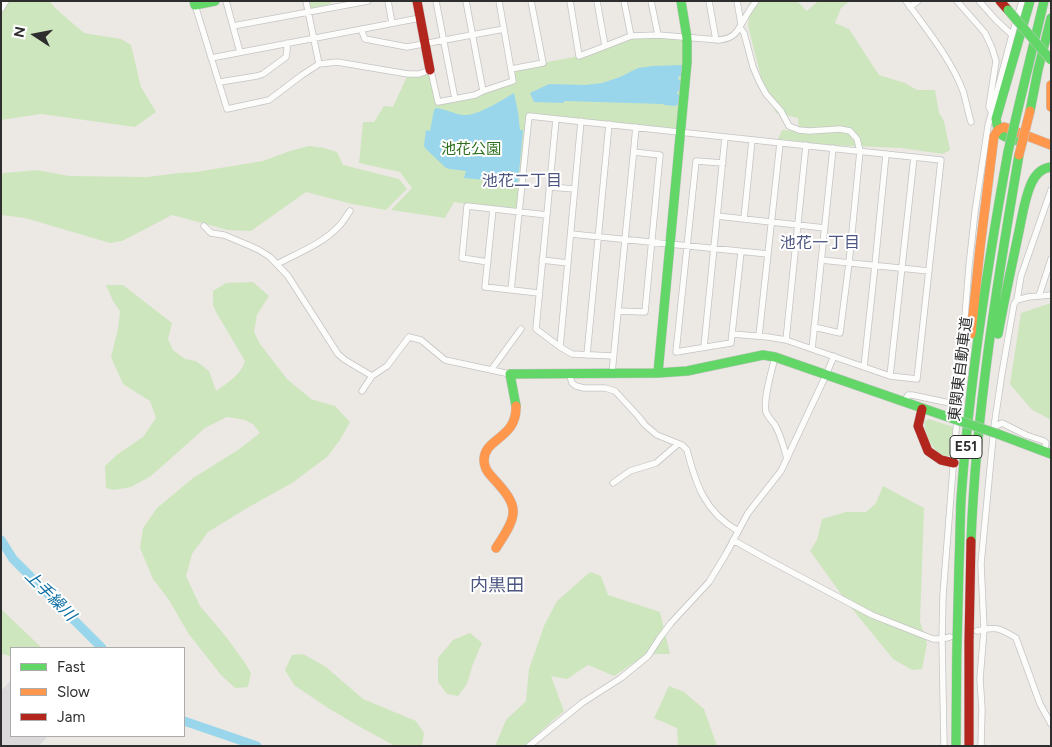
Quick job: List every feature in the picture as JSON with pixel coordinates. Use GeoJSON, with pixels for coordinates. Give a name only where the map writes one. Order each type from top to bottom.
{"type":"FeatureCollection","features":[{"type":"Feature","properties":{"kind":"main road"},"geometry":{"type":"LineString","coordinates":[[195,3],[215,1]]}},
{"type":"Feature","properties":{"kind":"main road"},"geometry":{"type":"LineString","coordinates":[[417,1],[430,70]]}},
{"type":"Feature","properties":{"kind":"main road"},"geometry":{"type":"LineString","coordinates":[[658,373],[687,62],[688,38],[681,1]]}},
{"type":"Feature","properties":{"kind":"main road"},"geometry":{"type":"LineString","coordinates":[[1000,1],[1051,60]]}},
{"type":"Feature","properties":{"kind":"main road","name":"東関東自動車道"},"geometry":{"type":"LineString","coordinates":[[956,746],[956,645],[961,502],[980,317],[1008,152],[1044,1]]}},
{"type":"Feature","properties":{"kind":"main road"},"geometry":{"type":"LineString","coordinates":[[1023,2],[996,119],[998,130],[1002,136],[1042,148],[1051,154]]}},
{"type":"Feature","properties":{"kind":"main road","name":"東関東自動車道"},"geometry":{"type":"LineString","coordinates":[[969,746],[971,563],[979,433],[992,320],[1005,235],[1019,155],[1051,18]]}},
{"type":"Feature","properties":{"kind":"main road"},"geometry":{"type":"LineString","coordinates":[[1051,85],[1051,107]]}},
{"type":"Feature","properties":{"kind":"main road"},"geometry":{"type":"LineString","coordinates":[[966,444],[969,347],[994,136],[998,130],[1004,127],[1051,145]]}},
{"type":"Feature","properties":{"kind":"main road"},"geometry":{"type":"LineString","coordinates":[[979,433],[1008,280],[1025,204],[1034,179],[1047,167],[1051,167]]}},
{"type":"Feature","properties":{"kind":"main road"},"geometry":{"type":"LineString","coordinates":[[496,548],[512,522],[514,514],[509,497],[490,474],[484,460],[485,452],[490,445],[510,429],[515,421],[516,404],[510,374],[658,373],[687,371],[763,355],[775,357],[922,409],[996,431],[1048,453]]}},
{"type":"Feature","properties":{"kind":"main road"},"geometry":{"type":"LineString","coordinates":[[922,409],[918,426],[928,451],[941,460],[954,464]]}},
{"type":"Feature","properties":{"kind":"street"},"geometry":{"type":"LineString","coordinates":[[1,9],[6,1]]}},
{"type":"Feature","properties":{"kind":"street"},"geometry":{"type":"LineString","coordinates":[[226,1],[240,52]]}},
{"type":"Feature","properties":{"kind":"street"},"geometry":{"type":"LineString","coordinates":[[306,1],[319,64]]}},
{"type":"Feature","properties":{"kind":"street"},"geometry":{"type":"LineString","coordinates":[[233,26],[368,1]]}},
{"type":"Feature","properties":{"kind":"street"},"geometry":{"type":"LineString","coordinates":[[388,1],[392,23]]}},
{"type":"Feature","properties":{"kind":"street"},"geometry":{"type":"LineString","coordinates":[[436,1],[455,99]]}},
{"type":"Feature","properties":{"kind":"street"},"geometry":{"type":"LineString","coordinates":[[466,1],[483,91]]}},
{"type":"Feature","properties":{"kind":"street"},"geometry":{"type":"LineString","coordinates":[[195,3],[227,109],[269,100],[319,64],[337,62],[408,74],[419,74],[430,70],[438,102],[475,95],[513,81],[500,1]]}},
{"type":"Feature","properties":{"kind":"street"},"geometry":{"type":"LineString","coordinates":[[511,69],[543,63],[532,1]]}},
{"type":"Feature","properties":{"kind":"street"},"geometry":{"type":"LineString","coordinates":[[570,1],[579,56],[631,36],[658,35],[716,40],[728,39],[741,26],[756,1]]}},
{"type":"Feature","properties":{"kind":"street"},"geometry":{"type":"LineString","coordinates":[[597,1],[605,46]]}},
{"type":"Feature","properties":{"kind":"street"},"geometry":{"type":"LineString","coordinates":[[624,1],[631,36]]}},
{"type":"Feature","properties":{"kind":"street"},"geometry":{"type":"LineString","coordinates":[[651,1],[658,35]]}},
{"type":"Feature","properties":{"kind":"street"},"geometry":{"type":"LineString","coordinates":[[709,1],[716,40]]}},
{"type":"Feature","properties":{"kind":"street"},"geometry":{"type":"LineString","coordinates":[[737,1],[741,26],[753,67],[766,94],[781,111],[789,126],[799,130],[810,131],[840,129],[850,131],[856,139],[860,151],[840,333],[814,327]]}},
{"type":"Feature","properties":{"kind":"street"},"geometry":{"type":"LineString","coordinates":[[906,1],[956,76],[963,92],[971,122]]}},
{"type":"Feature","properties":{"kind":"street"},"geometry":{"type":"LineString","coordinates":[[910,7],[918,1]]}},
{"type":"Feature","properties":{"kind":"street"},"geometry":{"type":"LineString","coordinates":[[957,1],[985,33],[992,48],[996,61],[989,107],[992,113]]}},
{"type":"Feature","properties":{"kind":"street"},"geometry":{"type":"LineString","coordinates":[[979,1],[1012,35]]}},
{"type":"Feature","properties":{"kind":"street"},"geometry":{"type":"LineString","coordinates":[[944,746],[943,595],[969,266],[988,126],[1012,35],[1023,2]]}},
{"type":"Feature","properties":{"kind":"street"},"geometry":{"type":"LineString","coordinates":[[211,58],[420,18]]}},
{"type":"Feature","properties":{"kind":"street"},"geometry":{"type":"LineString","coordinates":[[361,29],[365,39],[407,47],[504,29]]}},
{"type":"Feature","properties":{"kind":"street"},"geometry":{"type":"LineString","coordinates":[[220,82],[263,74],[286,57],[287,43]]}},
{"type":"Feature","properties":{"kind":"street"},"geometry":{"type":"LineString","coordinates":[[511,290],[529,116],[636,127],[681,129],[725,137],[941,160],[917,379],[890,376],[786,340],[732,334]]}},
{"type":"Feature","properties":{"kind":"street"},"geometry":{"type":"LineString","coordinates":[[556,118],[536,329],[572,354],[613,356]]}},
{"type":"Feature","properties":{"kind":"street"},"geometry":{"type":"LineString","coordinates":[[560,347],[582,121]]}},
{"type":"Feature","properties":{"kind":"street"},"geometry":{"type":"LineString","coordinates":[[587,355],[609,124]]}},
{"type":"Feature","properties":{"kind":"street"},"geometry":{"type":"LineString","coordinates":[[612,373],[636,127]]}},
{"type":"Feature","properties":{"kind":"street"},"geometry":{"type":"LineString","coordinates":[[704,347],[725,137]]}},
{"type":"Feature","properties":{"kind":"street"},"geometry":{"type":"LineString","coordinates":[[744,219],[752,140]]}},
{"type":"Feature","properties":{"kind":"street"},"geometry":{"type":"LineString","coordinates":[[759,336],[780,143]]}},
{"type":"Feature","properties":{"kind":"street"},"geometry":{"type":"LineString","coordinates":[[786,340],[806,145]]}},
{"type":"Feature","properties":{"kind":"street"},"geometry":{"type":"LineString","coordinates":[[812,349],[833,148]]}},
{"type":"Feature","properties":{"kind":"street"},"geometry":{"type":"LineString","coordinates":[[618,311],[644,312],[652,243],[660,155],[634,152]]}},
{"type":"Feature","properties":{"kind":"street"},"geometry":{"type":"LineString","coordinates":[[864,367],[886,154]]}},
{"type":"Feature","properties":{"kind":"street"},"geometry":{"type":"LineString","coordinates":[[890,376],[914,157]]}},
{"type":"Feature","properties":{"kind":"street"},"geometry":{"type":"LineString","coordinates":[[723,164],[696,161],[676,352],[731,343],[741,252]]}},
{"type":"Feature","properties":{"kind":"street"},"geometry":{"type":"LineString","coordinates":[[549,186],[575,189]]}},
{"type":"Feature","properties":{"kind":"street"},"geometry":{"type":"LineString","coordinates":[[981,746],[982,709],[980,679],[984,629],[982,564],[1002,373],[1021,276],[1051,190]]}},
{"type":"Feature","properties":{"kind":"street"},"geometry":{"type":"LineString","coordinates":[[488,262],[462,258],[467,206],[547,215]]}},
{"type":"Feature","properties":{"kind":"street"},"geometry":{"type":"LineString","coordinates":[[494,209],[486,287],[539,293]]}},
{"type":"Feature","properties":{"kind":"street"},"geometry":{"type":"LineString","coordinates":[[277,264],[331,234],[340,226],[350,211]]}},
{"type":"Feature","properties":{"kind":"street"},"geometry":{"type":"LineString","coordinates":[[717,216],[825,228]]}},
{"type":"Feature","properties":{"kind":"street"},"geometry":{"type":"LineString","coordinates":[[204,226],[211,233],[224,235],[259,250],[270,257],[288,276],[338,354],[372,376]]}},
{"type":"Feature","properties":{"kind":"street"},"geometry":{"type":"LineString","coordinates":[[571,234],[768,254]]}},
{"type":"Feature","properties":{"kind":"street"},"geometry":{"type":"LineString","coordinates":[[1039,296],[1051,259]]}},
{"type":"Feature","properties":{"kind":"street"},"geometry":{"type":"LineString","coordinates":[[542,260],[568,263]]}},
{"type":"Feature","properties":{"kind":"street"},"geometry":{"type":"LineString","coordinates":[[821,260],[929,271]]}},
{"type":"Feature","properties":{"kind":"street"},"geometry":{"type":"LineString","coordinates":[[1017,300],[1051,295]]}},
{"type":"Feature","properties":{"kind":"street"},"geometry":{"type":"LineString","coordinates":[[491,370],[520,330]]}},
{"type":"Feature","properties":{"kind":"street"},"geometry":{"type":"LineString","coordinates":[[362,391],[372,376],[387,366],[409,337],[421,340],[445,360],[510,374]]}},
{"type":"Feature","properties":{"kind":"street"},"geometry":{"type":"LineString","coordinates":[[529,746],[582,703],[621,678],[648,656],[668,626],[709,582],[748,514],[781,470],[834,356]]}},
{"type":"Feature","properties":{"kind":"street"},"geometry":{"type":"LineString","coordinates":[[775,357],[765,406],[782,440],[787,459]]}},
{"type":"Feature","properties":{"kind":"street"},"geometry":{"type":"LineString","coordinates":[[569,373],[572,383],[576,386],[605,388],[615,391],[645,425],[657,435],[687,450],[699,489],[714,513],[726,524],[738,531]]}},
{"type":"Feature","properties":{"kind":"street"},"geometry":{"type":"LineString","coordinates":[[904,402],[908,395],[912,395],[959,405]]}},
{"type":"Feature","properties":{"kind":"street"},"geometry":{"type":"LineString","coordinates":[[613,483],[630,471],[656,463],[678,444]]}},
{"type":"Feature","properties":{"kind":"street"},"geometry":{"type":"LineString","coordinates":[[733,540],[872,615],[933,639],[942,639],[950,636]]}},
{"type":"Feature","properties":{"kind":"street"},"geometry":{"type":"LineString","coordinates":[[977,631],[990,628],[997,629],[1016,638],[1040,704],[1051,724]]}},
{"type":"Feature","properties":{"kind":"shaded area"},"geometry":{"type":"Polygon","coordinates":[[[10,681],[10,737],[47,737],[39,746],[1,746],[1,691],[10,681]]]}},
{"type":"Feature","properties":{"kind":"green space"},"geometry":{"type":"Polygon","coordinates":[[[1,1],[50,1],[55,8],[84,33],[121,39],[131,45],[141,87],[156,112],[135,127],[41,114],[1,120],[1,1]]]}},
{"type":"Feature","properties":{"kind":"green space"},"geometry":{"type":"Polygon","coordinates":[[[308,1],[331,1],[331,4],[309,9],[308,1]]]}},
{"type":"Feature","properties":{"kind":"green space"},"geometry":{"type":"Polygon","coordinates":[[[750,1],[797,1],[807,11],[818,1],[850,1],[841,8],[835,23],[849,29],[879,75],[905,83],[917,90],[935,90],[939,113],[944,121],[950,150],[943,154],[901,148],[829,145],[778,139],[782,130],[799,131],[798,118],[776,113],[763,85],[748,26],[750,1]]]}},
{"type":"Feature","properties":{"kind":"green space","name":"池花公園"},"geometry":{"type":"Polygon","coordinates":[[[631,36],[687,38],[680,132],[529,116],[520,212],[454,202],[445,218],[391,210],[412,188],[400,172],[359,163],[363,122],[374,122],[384,106],[393,107],[408,74],[431,71],[437,99],[455,99],[513,81],[511,69],[579,56],[631,36]]]}},
{"type":"Feature","properties":{"kind":"green space"},"geometry":{"type":"Polygon","coordinates":[[[309,146],[337,152],[343,165],[399,179],[407,189],[386,210],[352,204],[306,192],[251,231],[228,230],[172,215],[122,241],[110,243],[25,218],[1,215],[1,174],[5,173],[37,170],[69,176],[147,177],[196,172],[263,161],[309,146]]]}},
{"type":"Feature","properties":{"kind":"green space"},"geometry":{"type":"Polygon","coordinates":[[[253,282],[269,296],[257,315],[254,332],[260,344],[287,379],[311,399],[335,406],[350,422],[340,440],[327,457],[292,483],[208,532],[192,554],[186,576],[200,606],[227,638],[251,673],[248,687],[235,688],[221,675],[188,633],[169,600],[153,579],[140,548],[143,528],[157,508],[193,478],[238,450],[260,433],[253,424],[245,420],[227,417],[205,428],[151,476],[131,487],[114,490],[106,488],[105,466],[118,454],[143,437],[156,418],[150,401],[123,384],[111,357],[120,311],[106,285],[123,285],[172,323],[168,339],[173,350],[185,359],[196,361],[209,371],[216,391],[237,375],[245,361],[216,312],[213,305],[213,291],[226,283],[253,282]]]}},
{"type":"Feature","properties":{"kind":"green space"},"geometry":{"type":"Polygon","coordinates":[[[1051,303],[1051,420],[1031,409],[1010,384],[1021,313],[1051,303]]]}},
{"type":"Feature","properties":{"kind":"green space"},"geometry":{"type":"Polygon","coordinates":[[[929,419],[953,427],[950,456],[943,457],[929,441],[924,421],[929,419]]]}},
{"type":"Feature","properties":{"kind":"green space"},"geometry":{"type":"Polygon","coordinates":[[[883,486],[924,508],[920,621],[927,644],[922,669],[912,670],[893,659],[849,605],[810,551],[817,540],[822,519],[846,512],[866,512],[876,503],[883,486]]]}},
{"type":"Feature","properties":{"kind":"green space"},"geometry":{"type":"Polygon","coordinates":[[[590,572],[601,576],[608,595],[660,612],[670,654],[647,654],[614,676],[588,665],[567,679],[551,676],[564,711],[524,746],[495,746],[506,720],[526,701],[529,669],[544,626],[557,601],[590,572]]]}},
{"type":"Feature","properties":{"kind":"green space"},"geometry":{"type":"Polygon","coordinates":[[[1,609],[41,647],[10,647],[10,656],[1,654],[1,609]]]}},
{"type":"Feature","properties":{"kind":"green space"},"geometry":{"type":"Polygon","coordinates":[[[470,633],[482,643],[467,684],[458,696],[447,694],[438,682],[438,658],[453,640],[470,633]]]}},
{"type":"Feature","properties":{"kind":"green space"},"geometry":{"type":"Polygon","coordinates":[[[303,654],[326,667],[363,699],[416,721],[424,733],[422,746],[395,746],[328,708],[294,685],[285,670],[292,655],[303,654]]]}},
{"type":"Feature","properties":{"kind":"green space"},"geometry":{"type":"Polygon","coordinates":[[[669,686],[684,692],[704,709],[717,746],[678,746],[677,728],[654,718],[669,686]]]}},
{"type":"Feature","properties":{"kind":"water"},"geometry":{"type":"Polygon","coordinates":[[[682,65],[681,76],[678,79],[681,81],[680,90],[677,92],[680,95],[679,104],[675,106],[565,101],[563,103],[534,102],[530,93],[549,84],[585,85],[602,83],[638,68],[682,65]]]}},
{"type":"Feature","properties":{"kind":"water"},"geometry":{"type":"Polygon","coordinates":[[[514,93],[520,130],[523,130],[518,183],[464,178],[466,171],[446,168],[425,148],[426,130],[430,131],[436,108],[469,115],[489,107],[514,93]]]}},
{"type":"Feature","properties":{"kind":"waterway","name":"上手繰川"},"geometry":{"type":"LineString","coordinates":[[1,540],[13,559],[101,647]]}},
{"type":"Feature","properties":{"kind":"waterway","name":"上手繰川"},"geometry":{"type":"LineString","coordinates":[[185,721],[257,746]]}},
{"type":"Feature","properties":{"kind":"traffic: fast"},"geometry":{"type":"LineString","coordinates":[[194,1],[195,5],[215,1]]}},
{"type":"Feature","properties":{"kind":"traffic: fast"},"geometry":{"type":"LineString","coordinates":[[658,373],[687,62],[687,38],[681,1]]}},
{"type":"Feature","properties":{"kind":"traffic: fast"},"geometry":{"type":"LineString","coordinates":[[1019,141],[1002,135],[998,130],[996,119],[1030,1]]}},
{"type":"Feature","properties":{"kind":"traffic: fast"},"geometry":{"type":"LineString","coordinates":[[1018,109],[1044,1]]}},
{"type":"Feature","properties":{"kind":"traffic: fast"},"geometry":{"type":"LineString","coordinates":[[1008,10],[1051,60]]}},
{"type":"Feature","properties":{"kind":"traffic: fast"},"geometry":{"type":"LineString","coordinates":[[1030,111],[1051,18]]}},
{"type":"Feature","properties":{"kind":"traffic: fast"},"geometry":{"type":"LineString","coordinates":[[1008,152],[1018,109]]}},
{"type":"Feature","properties":{"kind":"traffic: fast"},"geometry":{"type":"LineString","coordinates":[[956,746],[958,588],[964,456],[980,325],[1008,152]]}},
{"type":"Feature","properties":{"kind":"traffic: fast"},"geometry":{"type":"LineString","coordinates":[[971,541],[983,395],[995,299],[1019,155]]}},
{"type":"Feature","properties":{"kind":"traffic: fast"},"geometry":{"type":"LineString","coordinates":[[998,334],[1027,196],[1031,184],[1037,175],[1042,170],[1051,167]]}},
{"type":"Feature","properties":{"kind":"traffic: fast"},"geometry":{"type":"LineString","coordinates":[[516,406],[510,374],[658,373],[687,371],[763,355],[775,357],[948,417]]}},
{"type":"Feature","properties":{"kind":"traffic: fast"},"geometry":{"type":"LineString","coordinates":[[948,417],[998,434]]}},
{"type":"Feature","properties":{"kind":"traffic: fast"},"geometry":{"type":"LineString","coordinates":[[998,434],[1051,454]]}},
{"type":"Feature","properties":{"kind":"traffic: slow"},"geometry":{"type":"LineString","coordinates":[[1051,85],[1051,107]]}},
{"type":"Feature","properties":{"kind":"traffic: slow"},"geometry":{"type":"LineString","coordinates":[[1019,155],[1030,111]]}},
{"type":"Feature","properties":{"kind":"traffic: slow"},"geometry":{"type":"LineString","coordinates":[[971,334],[994,136],[998,130],[1004,127],[1051,145]]}},
{"type":"Feature","properties":{"kind":"traffic: slow"},"geometry":{"type":"LineString","coordinates":[[496,548],[509,527],[513,511],[508,496],[488,472],[484,460],[485,453],[489,447],[511,425],[515,417],[516,406]]}},
{"type":"Feature","properties":{"kind":"traffic: jam"},"geometry":{"type":"LineString","coordinates":[[417,1],[430,70]]}},
{"type":"Feature","properties":{"kind":"traffic: jam"},"geometry":{"type":"LineString","coordinates":[[1000,1],[1008,10]]}},
{"type":"Feature","properties":{"kind":"traffic: jam"},"geometry":{"type":"LineString","coordinates":[[922,409],[918,426],[928,451],[941,460],[954,463]]}},
{"type":"Feature","properties":{"kind":"traffic: jam"},"geometry":{"type":"LineString","coordinates":[[969,746],[971,541]]}},
{"type":"Feature","properties":{"kind":"district","name":"池花二丁目"},"geometry":{"type":"Point","coordinates":[522,181]}},
{"type":"Feature","properties":{"kind":"district","name":"池花一丁目"},"geometry":{"type":"Point","coordinates":[820,243]}},
{"type":"Feature","properties":{"kind":"district","name":"内黒田"},"geometry":{"type":"Point","coordinates":[497,586]}}]}
